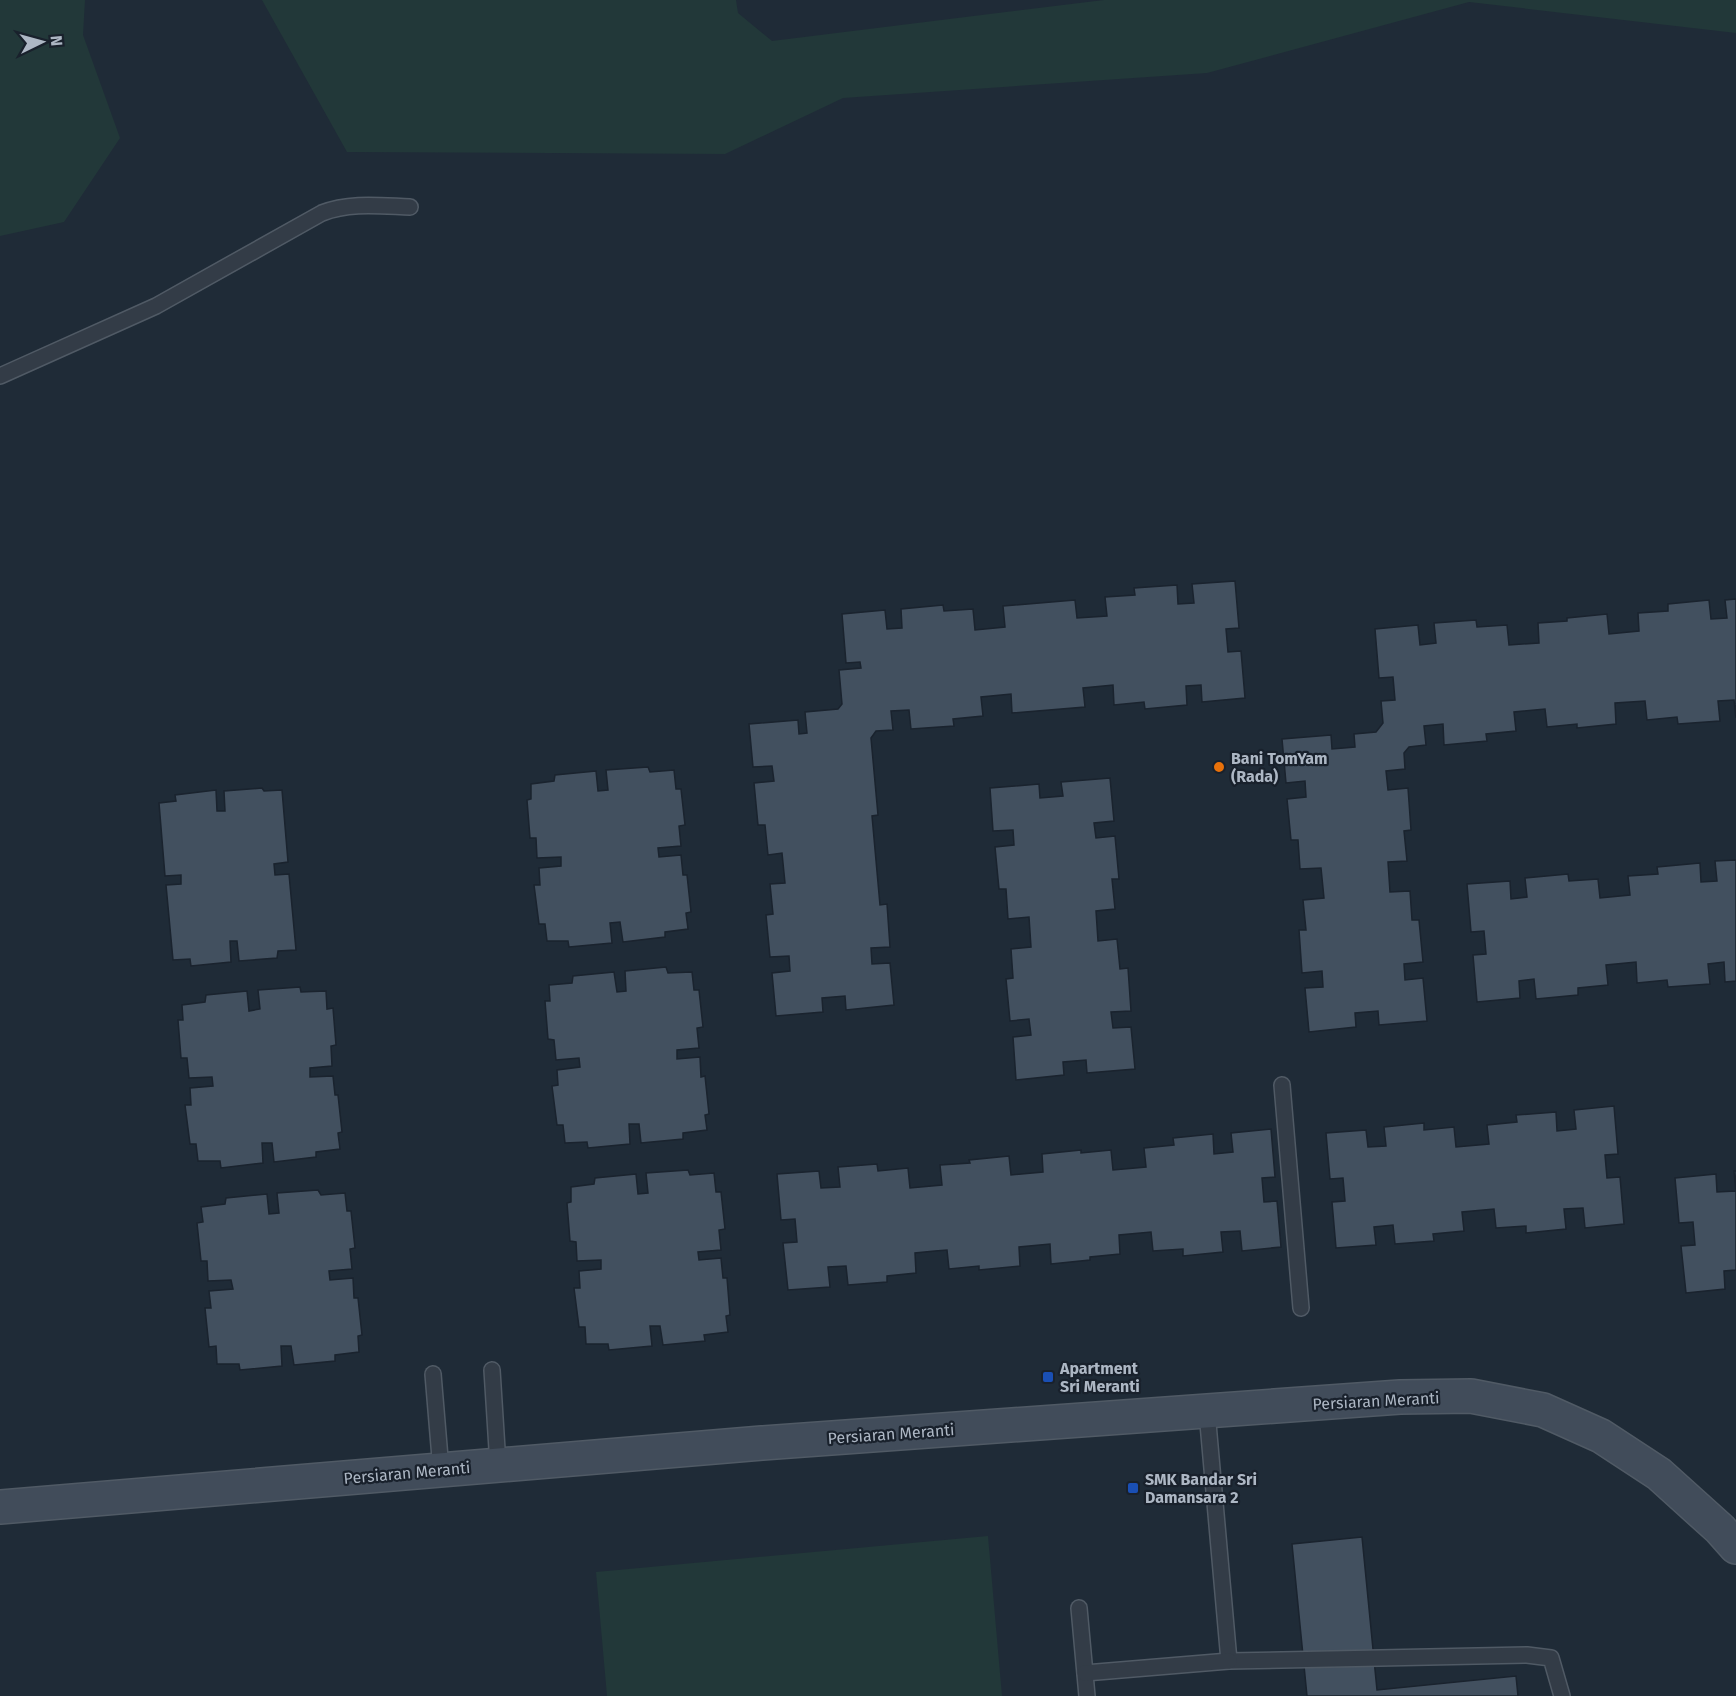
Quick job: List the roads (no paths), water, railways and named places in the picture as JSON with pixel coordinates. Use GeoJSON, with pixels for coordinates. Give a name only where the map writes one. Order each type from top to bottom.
{"type":"FeatureCollection","features":[{"type":"Feature","properties":{"kind":"street","name":"Persiaran Meranti"},"geometry":{"type":"LineString","coordinates":[[0,1507],[774,1442],[1400,1397],[1471,1396],[1542,1410],[1601,1436],[1659,1474],[1720,1529],[1736,1547]]}},
{"type":"Feature","properties":{"kind":"lane"},"geometry":{"type":"LineString","coordinates":[[0,376],[156,306],[322,213],[337,207],[359,205],[410,207]]}},
{"type":"Feature","properties":{"kind":"lane"},"geometry":{"type":"LineString","coordinates":[[1282,1085],[1301,1308]]}},
{"type":"Feature","properties":{"kind":"lane"},"geometry":{"type":"LineString","coordinates":[[492,1370],[498,1465]]}},
{"type":"Feature","properties":{"kind":"lane"},"geometry":{"type":"LineString","coordinates":[[433,1374],[441,1470]]}},
{"type":"Feature","properties":{"kind":"lane"},"geometry":{"type":"LineString","coordinates":[[1207,1412],[1229,1661]]}},
{"type":"Feature","properties":{"kind":"lane"},"geometry":{"type":"LineString","coordinates":[[1079,1608],[1087,1696]]}},
{"type":"Feature","properties":{"kind":"lane"},"geometry":{"type":"LineString","coordinates":[[1085,1673],[1229,1661],[1527,1655],[1551,1658],[1562,1696]]}},
{"type":"Feature","properties":{"kind":"place","name":"Bani TomYam (Rada)"},"geometry":{"type":"Point","coordinates":[1219,767]}},
{"type":"Feature","properties":{"kind":"place","name":"Apartment Sri Meranti"},"geometry":{"type":"Point","coordinates":[1048,1377]}},
{"type":"Feature","properties":{"kind":"place","name":"SMK Bandar Sri Damansara 2"},"geometry":{"type":"Point","coordinates":[1133,1488]}}]}
